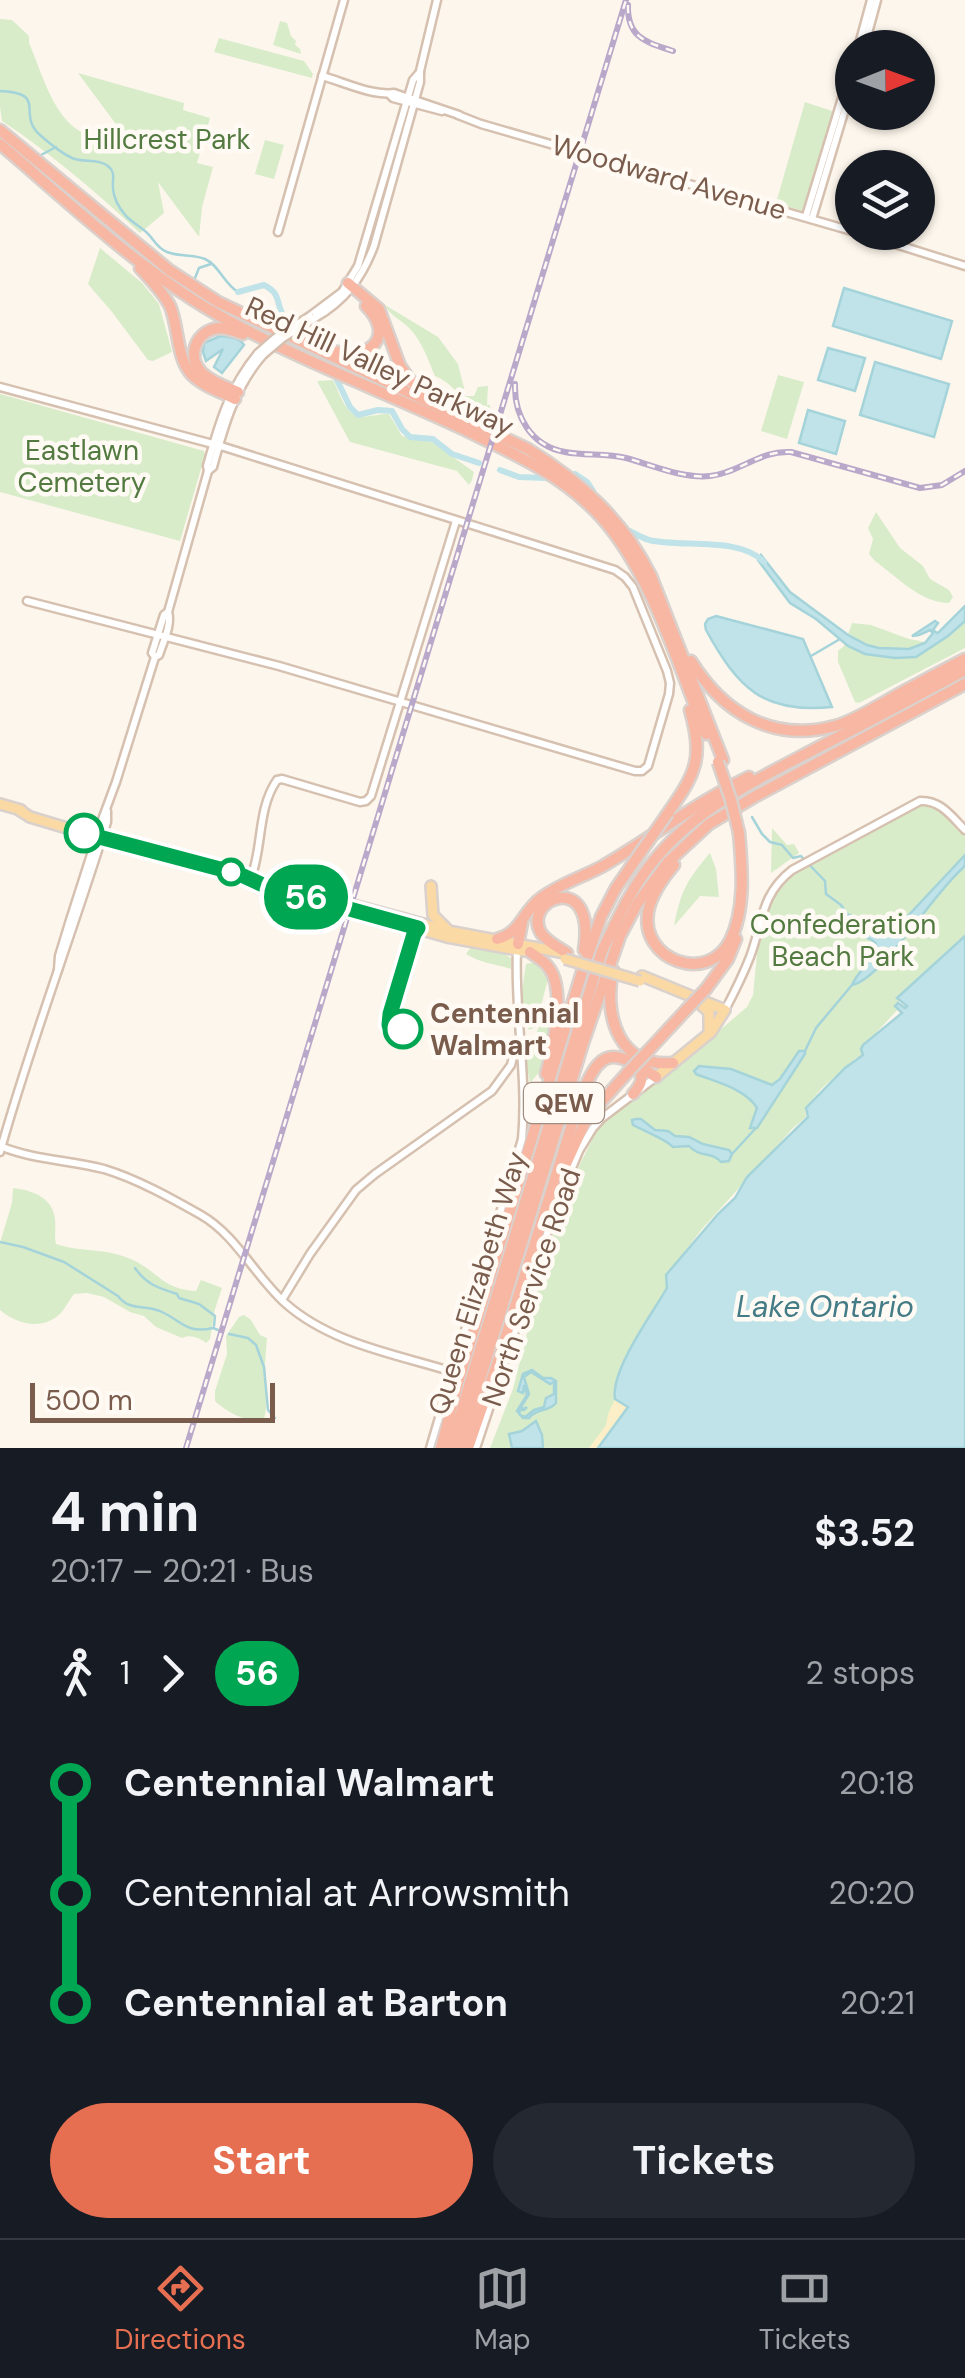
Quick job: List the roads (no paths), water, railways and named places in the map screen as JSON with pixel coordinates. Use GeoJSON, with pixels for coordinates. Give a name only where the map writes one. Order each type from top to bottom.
{"type":"FeatureCollection","features":[{"type":"Feature","properties":{"kind":"highway","name":"Red Hill Valley Parkway"},"geometry":{"type":"LineString","coordinates":[[0,130],[169,270],[218,302],[443,408],[541,462],[593,496],[619,525],[674,630]]}},
{"type":"Feature","properties":{"kind":"highway","name":"Red Hill Valley Parkway"},"geometry":{"type":"LineString","coordinates":[[0,144],[177,290],[268,340],[541,462]]}},
{"type":"Feature","properties":{"kind":"highway"},"geometry":{"type":"LineString","coordinates":[[127,252],[171,308],[189,371],[207,385],[233,394]]}},
{"type":"Feature","properties":{"kind":"highway"},"geometry":{"type":"LineString","coordinates":[[303,342],[349,355],[362,354],[372,347],[378,331],[376,319],[348,288]]}},
{"type":"Feature","properties":{"kind":"highway"},"geometry":{"type":"LineString","coordinates":[[348,288],[374,304],[382,314],[406,374],[443,408]]}},
{"type":"Feature","properties":{"kind":"highway"},"geometry":{"type":"LineString","coordinates":[[233,394],[199,369],[194,356],[198,340],[205,332],[224,328],[268,340]]}},
{"type":"Feature","properties":{"kind":"highway","name":"Red Hill Valley Parkway"},"geometry":{"type":"LineString","coordinates":[[635,555],[682,675]]}},
{"type":"Feature","properties":{"kind":"highway"},"geometry":{"type":"LineString","coordinates":[[674,630],[699,674],[732,708],[754,721],[790,730],[846,722],[965,659]]}},
{"type":"Feature","properties":{"kind":"highway"},"geometry":{"type":"LineString","coordinates":[[546,1210],[586,1118],[706,990],[728,959],[742,921],[747,871],[742,831],[674,630]]}},
{"type":"Feature","properties":{"kind":"highway","name":"Queen Elizabeth Way"},"geometry":{"type":"LineString","coordinates":[[450,1448],[602,951],[642,876],[672,840],[708,810],[965,670]]}},
{"type":"Feature","properties":{"kind":"highway"},"geometry":{"type":"LineString","coordinates":[[682,675],[721,761]]}},
{"type":"Feature","properties":{"kind":"highway"},"geometry":{"type":"LineString","coordinates":[[441,1448],[601,917],[616,888],[691,778],[697,756],[696,738],[682,675]]}},
{"type":"Feature","properties":{"kind":"highway","name":"Queen Elizabeth Way"},"geometry":{"type":"LineString","coordinates":[[459,1448],[583,1043],[620,936],[654,879],[709,824],[965,684]]}},
{"type":"Feature","properties":{"kind":"highway"},"geometry":{"type":"LineString","coordinates":[[497,939],[514,932],[534,903],[547,894],[604,865],[719,792],[756,774],[774,771]]}},
{"type":"Feature","properties":{"kind":"highway"},"geometry":{"type":"LineString","coordinates":[[694,836],[652,898],[647,922],[653,942],[664,954],[677,962],[692,964],[719,955],[733,933],[741,883],[742,831]]}},
{"type":"Feature","properties":{"kind":"highway"},"geometry":{"type":"LineString","coordinates":[[566,956],[545,938],[539,927],[541,910],[558,898],[574,901],[585,914],[582,972]]}},
{"type":"Feature","properties":{"kind":"highway"},"geometry":{"type":"LineString","coordinates":[[518,947],[524,918]]}},
{"type":"Feature","properties":{"kind":"highway"},"geometry":{"type":"LineString","coordinates":[[620,936],[611,981],[612,1022],[622,1040],[640,1062],[654,1068],[656,1076]]}},
{"type":"Feature","properties":{"kind":"highway"},"geometry":{"type":"LineString","coordinates":[[530,949],[552,970],[557,992],[553,1041],[531,1145]]}},
{"type":"Feature","properties":{"kind":"highway"},"geometry":{"type":"LineString","coordinates":[[468,1448],[590,1073],[607,1058],[673,1063]]}},
{"type":"Feature","properties":{"kind":"highway"},"geometry":{"type":"LineString","coordinates":[[633,1094],[642,1081],[640,1062]]}},
{"type":"Feature","properties":{"kind":"main road"},"geometry":{"type":"LineString","coordinates":[[0,804],[124,846],[518,947]]}},
{"type":"Feature","properties":{"kind":"main road"},"geometry":{"type":"LineString","coordinates":[[252,878],[263,885],[447,937],[566,956],[641,978],[724,1012]]}},
{"type":"Feature","properties":{"kind":"main road"},"geometry":{"type":"LineString","coordinates":[[431,886],[433,915],[453,932]]}},
{"type":"Feature","properties":{"kind":"main road"},"geometry":{"type":"LineString","coordinates":[[641,978],[724,1012]]}},
{"type":"Feature","properties":{"kind":"main road"},"geometry":{"type":"LineString","coordinates":[[698,1003],[709,1012],[708,1034]]}},
{"type":"Feature","properties":{"kind":"main road","name":"North Service Road"},"geometry":{"type":"LineString","coordinates":[[656,1076],[708,1034],[724,1012]]}},
{"type":"Feature","properties":{"kind":"street"},"geometry":{"type":"LineString","coordinates":[[278,232],[344,0]]}},
{"type":"Feature","properties":{"kind":"street"},"geometry":{"type":"LineString","coordinates":[[437,0],[369,260],[334,300],[275,338],[233,394],[164,615],[162,635],[152,654],[155,657],[1,1148],[119,1174],[202,1215],[282,1300],[312,1324],[340,1338],[453,1372]]}},
{"type":"Feature","properties":{"kind":"street"},"geometry":{"type":"LineString","coordinates":[[866,30],[874,0]]}},
{"type":"Feature","properties":{"kind":"street","name":"Woodward Avenue"},"geometry":{"type":"LineString","coordinates":[[322,76],[392,98],[466,114],[468,118],[835,226]]}},
{"type":"Feature","properties":{"kind":"street"},"geometry":{"type":"LineString","coordinates":[[348,288],[411,101]]}},
{"type":"Feature","properties":{"kind":"street"},"geometry":{"type":"LineString","coordinates":[[809,218],[835,125]]}},
{"type":"Feature","properties":{"kind":"street"},"geometry":{"type":"LineString","coordinates":[[809,218],[838,130]]}},
{"type":"Feature","properties":{"kind":"street"},"geometry":{"type":"LineString","coordinates":[[378,202],[382,222]]}},
{"type":"Feature","properties":{"kind":"street"},"geometry":{"type":"LineString","coordinates":[[366,240],[374,226],[382,222]]}},
{"type":"Feature","properties":{"kind":"street","name":"Woodward Avenue"},"geometry":{"type":"LineString","coordinates":[[913,250],[965,266]]}},
{"type":"Feature","properties":{"kind":"street"},"geometry":{"type":"LineString","coordinates":[[0,387],[216,445],[616,570],[633,587],[667,671],[669,694],[646,769],[635,771],[279,666],[27,601]]}},
{"type":"Feature","properties":{"kind":"street"},"geometry":{"type":"LineString","coordinates":[[252,878],[260,828],[277,780],[357,802],[369,800],[456,521]]}},
{"type":"Feature","properties":{"kind":"street"},"geometry":{"type":"LineString","coordinates":[[724,1012],[748,962],[767,898],[792,870],[920,801],[941,806],[965,830]]}},
{"type":"Feature","properties":{"kind":"street"},"geometry":{"type":"LineString","coordinates":[[430,1448],[522,1139],[518,947]]}},
{"type":"Feature","properties":{"kind":"street"},"geometry":{"type":"LineString","coordinates":[[282,1300],[361,1185],[492,1091],[511,1065],[519,1025]]}},
{"type":"Feature","properties":{"kind":"street","name":"North Service Road"},"geometry":{"type":"LineString","coordinates":[[476,1448],[569,1173],[593,1128],[656,1076]]}},
{"type":"Feature","properties":{"kind":"water"},"geometry":{"type":"Polygon","coordinates":[[[844,288],[952,321],[941,359],[833,326],[844,288]]]}},
{"type":"Feature","properties":{"kind":"water"},"geometry":{"type":"Polygon","coordinates":[[[220,336],[237,339],[244,345],[222,373],[214,367],[223,349],[206,361],[203,352],[204,343],[220,336]]]}},
{"type":"Feature","properties":{"kind":"water"},"geometry":{"type":"Polygon","coordinates":[[[828,348],[865,358],[855,391],[818,380],[828,348]]]}},
{"type":"Feature","properties":{"kind":"water"},"geometry":{"type":"Polygon","coordinates":[[[875,362],[949,384],[934,437],[860,415],[875,362]]]}},
{"type":"Feature","properties":{"kind":"water"},"geometry":{"type":"Polygon","coordinates":[[[808,410],[845,421],[836,454],[799,443],[808,410]]]}},
{"type":"Feature","properties":{"kind":"water"},"geometry":{"type":"Polygon","coordinates":[[[761,555],[790,592],[867,645],[909,649],[925,643],[933,633],[930,630],[912,636],[935,621],[938,623],[933,630],[939,632],[965,606],[965,621],[916,657],[865,654],[790,603],[758,560],[761,555]]]}},
{"type":"Feature","properties":{"kind":"water"},"geometry":{"type":"Polygon","coordinates":[[[716,616],[803,639],[832,707],[788,706],[755,693],[729,667],[706,630],[708,619],[716,616]]]}},
{"type":"Feature","properties":{"kind":"water"},"geometry":{"type":"Polygon","coordinates":[[[965,855],[963,868],[893,951],[864,979],[852,985],[874,955],[876,944],[858,935],[848,915],[863,927],[890,935],[965,855]]]}},
{"type":"Feature","properties":{"kind":"water","name":"Lake Ontario"},"geometry":{"type":"Polygon","coordinates":[[[965,936],[965,1448],[598,1448],[628,1407],[615,1399],[615,1387],[634,1343],[667,1288],[666,1275],[735,1198],[747,1177],[808,1117],[806,1108],[863,1055],[863,1045],[902,1013],[895,1006],[907,1006],[897,998],[965,936]]]}},
{"type":"Feature","properties":{"kind":"water"},"geometry":{"type":"Polygon","coordinates":[[[799,1051],[805,1054],[757,1128],[750,1128],[757,1108],[752,1101],[694,1071],[699,1066],[731,1069],[772,1085],[799,1051]]]}},
{"type":"Feature","properties":{"kind":"water"},"geometry":{"type":"Polygon","coordinates":[[[641,1119],[655,1130],[729,1150],[729,1161],[721,1162],[689,1146],[673,1147],[633,1125],[632,1120],[641,1119]]]}},
{"type":"Feature","properties":{"kind":"water"},"geometry":{"type":"Polygon","coordinates":[[[532,1370],[556,1381],[556,1403],[529,1418],[523,1418],[521,1415],[525,1417],[544,1407],[546,1398],[554,1394],[554,1382],[550,1384],[531,1372],[524,1377],[529,1394],[521,1407],[527,1407],[524,1410],[519,1410],[520,1414],[517,1411],[527,1395],[524,1385],[523,1393],[518,1391],[523,1374],[532,1370]]]}},
{"type":"Feature","properties":{"kind":"water"},"geometry":{"type":"Polygon","coordinates":[[[536,1421],[543,1448],[512,1448],[509,1434],[536,1421]]]}},
{"type":"Feature","properties":{"kind":"waterway"},"geometry":{"type":"LineString","coordinates":[[0,91],[28,100],[33,127],[59,151],[109,167],[119,207],[160,248],[205,259],[238,292]]}},
{"type":"Feature","properties":{"kind":"waterway"},"geometry":{"type":"LineString","coordinates":[[41,155],[56,147]]}},
{"type":"Feature","properties":{"kind":"waterway"},"geometry":{"type":"LineString","coordinates":[[195,278],[199,268],[211,264]]}},
{"type":"Feature","properties":{"kind":"waterway"},"geometry":{"type":"LineString","coordinates":[[238,292],[264,285],[277,297],[286,319],[321,342]]}},
{"type":"Feature","properties":{"kind":"waterway"},"geometry":{"type":"LineString","coordinates":[[337,380],[358,415],[392,411],[410,437],[433,439],[452,454],[479,463]]}},
{"type":"Feature","properties":{"kind":"waterway"},"geometry":{"type":"LineString","coordinates":[[500,470],[519,477],[546,478]]}},
{"type":"Feature","properties":{"kind":"waterway"},"geometry":{"type":"LineString","coordinates":[[575,474],[587,482],[593,491],[592,499]]}},
{"type":"Feature","properties":{"kind":"waterway"},"geometry":{"type":"LineString","coordinates":[[620,527],[649,540],[740,549],[764,562]]}},
{"type":"Feature","properties":{"kind":"waterway"},"geometry":{"type":"LineString","coordinates":[[811,656],[840,639]]}},
{"type":"Feature","properties":{"kind":"waterway"},"geometry":{"type":"LineString","coordinates":[[752,817],[770,842],[782,845],[793,858],[801,856],[825,881],[826,894],[848,915]]}},
{"type":"Feature","properties":{"kind":"waterway"},"geometry":{"type":"LineString","coordinates":[[805,1051],[816,1028],[852,985]]}},
{"type":"Feature","properties":{"kind":"waterway"},"geometry":{"type":"LineString","coordinates":[[732,1154],[755,1129]]}},
{"type":"Feature","properties":{"kind":"waterway"},"geometry":{"type":"LineString","coordinates":[[0,1242],[64,1262],[128,1304],[156,1310],[191,1328],[218,1330]]}},
{"type":"Feature","properties":{"kind":"waterway"},"geometry":{"type":"LineString","coordinates":[[135,1268],[153,1285],[199,1304],[215,1316],[214,1326]]}},
{"type":"Feature","properties":{"kind":"waterway"},"geometry":{"type":"LineString","coordinates":[[229,1334],[248,1338],[256,1345],[264,1367],[268,1410],[275,1418]]}},
{"type":"Feature","properties":{"kind":"railway"},"geometry":{"type":"LineString","coordinates":[[186,1448],[626,0]]}},
{"type":"Feature","properties":{"kind":"railway"},"geometry":{"type":"LineString","coordinates":[[628,5],[635,32],[673,51]]}},
{"type":"Feature","properties":{"kind":"railway"},"geometry":{"type":"LineString","coordinates":[[515,384],[515,396],[527,428],[543,443],[565,452],[618,456],[700,476],[721,474],[769,454],[791,452],[920,488],[942,485],[965,471]]}},
{"type":"Feature","properties":{"kind":"place","name":"Centennial Walmart"},"geometry":{"type":"Point","coordinates":[403,1029]}},
{"type":"Feature","properties":{"kind":"park label","name":"Hillcrest Park"},"geometry":{"type":"Point","coordinates":[167,139]}},
{"type":"Feature","properties":{"kind":"park label","name":"Eastlawn Cemetery"},"geometry":{"type":"Point","coordinates":[82,466]}},
{"type":"Feature","properties":{"kind":"park label","name":"Confederation Beach Park"},"geometry":{"type":"Point","coordinates":[843,940]}}]}
